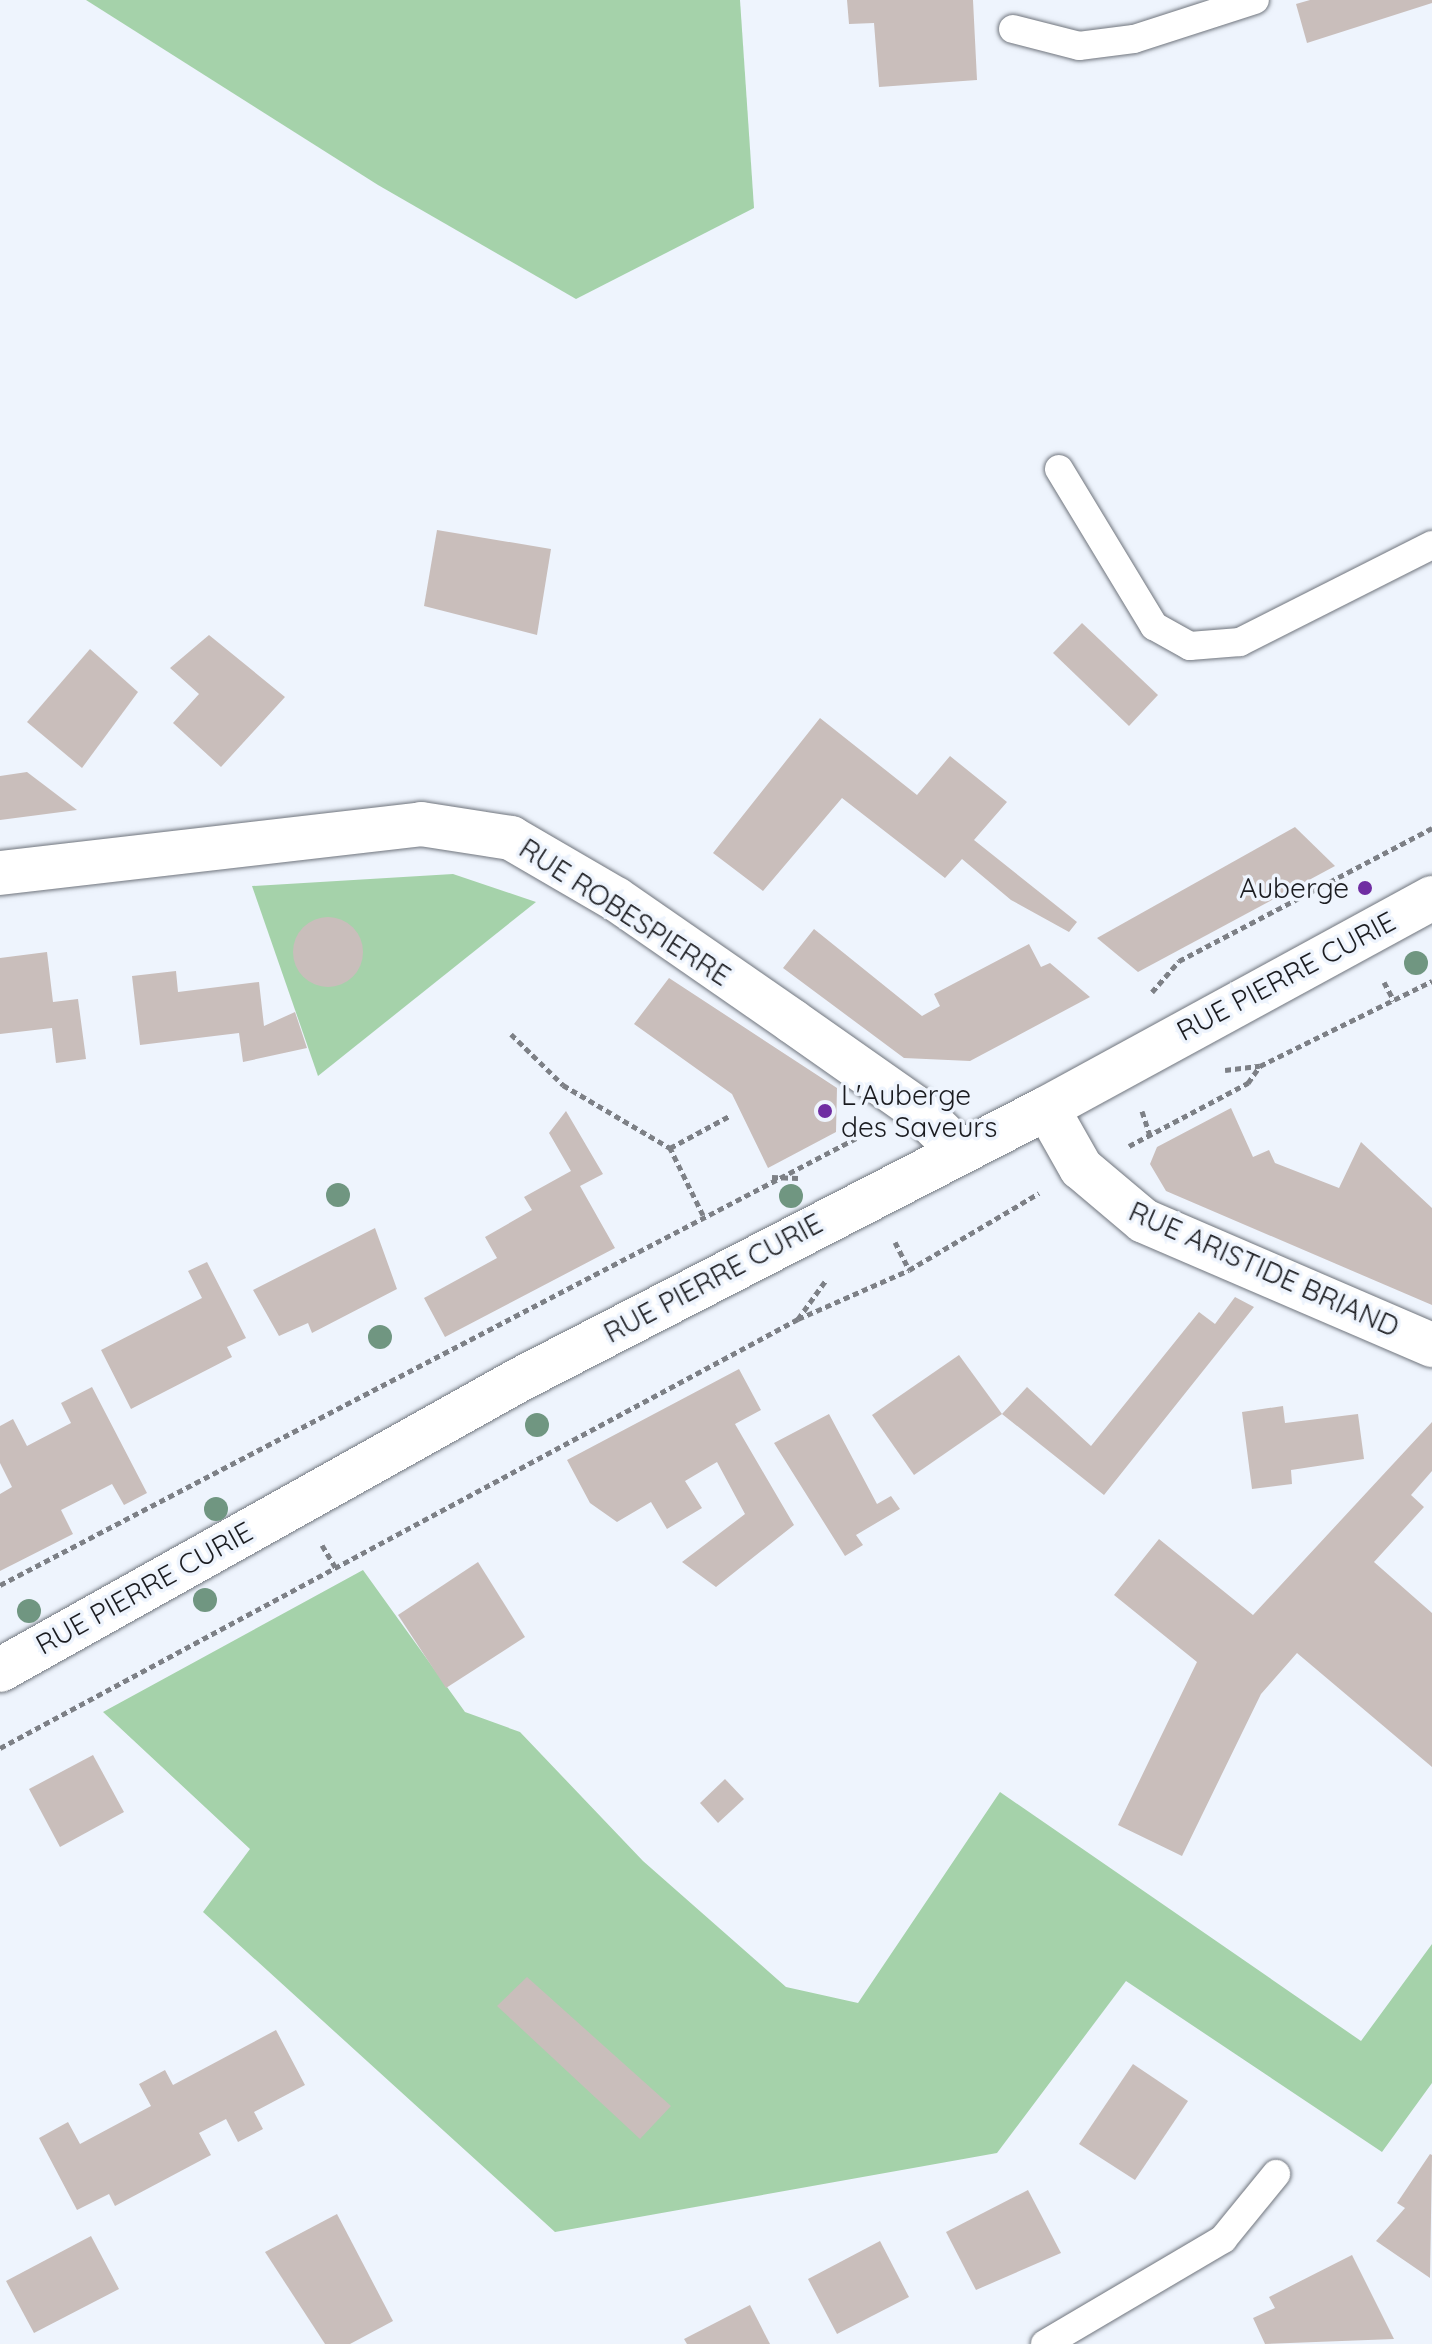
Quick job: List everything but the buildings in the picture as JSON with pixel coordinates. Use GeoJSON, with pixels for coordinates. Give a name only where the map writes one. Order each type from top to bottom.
{"type":"FeatureCollection","features":[{"type":"Feature","properties":{"kind":"main road","name":"RUE ROBESPIERRE"},"geometry":{"type":"LineString","coordinates":[[0,873],[462,825],[511,838],[616,899],[916,1108],[960,1151]]}},
{"type":"Feature","properties":{"kind":"main road","name":"RUE PIERRE CURIE"},"geometry":{"type":"LineString","coordinates":[[0,1670],[517,1381],[1047,1108],[1432,898]]}},
{"type":"Feature","properties":{"kind":"main road","name":"RUE ARISTIDE BRIAND"},"geometry":{"type":"LineString","coordinates":[[1047,1108],[1081,1168],[1144,1221],[1432,1345]]}},
{"type":"Feature","properties":{"kind":"lane"},"geometry":{"type":"LineString","coordinates":[[1013,29],[1037,41],[1079,46],[1134,39],[1255,0]]}},
{"type":"Feature","properties":{"kind":"lane"},"geometry":{"type":"LineString","coordinates":[[1059,469],[1154,626],[1190,646],[1240,642],[1432,545]]}},
{"type":"Feature","properties":{"kind":"lane"},"geometry":{"type":"LineString","coordinates":[[1045,2344],[1223,2239],[1276,2174]]}},
{"type":"Feature","properties":{"kind":"path"},"geometry":{"type":"LineString","coordinates":[[1179,961],[1432,828]]}},
{"type":"Feature","properties":{"kind":"path"},"geometry":{"type":"LineString","coordinates":[[0,1748],[798,1319],[909,1270],[1081,1168],[1248,1083],[1260,1066],[1432,981]]}},
{"type":"Feature","properties":{"kind":"path"},"geometry":{"type":"LineString","coordinates":[[511,1034],[563,1085],[670,1148],[703,1215]]}},
{"type":"Feature","properties":{"kind":"path"},"geometry":{"type":"LineString","coordinates":[[0,1585],[703,1215],[916,1108]]}},
{"type":"Feature","properties":{"kind":"path"},"geometry":{"type":"LineString","coordinates":[[670,1148],[731,1115]]}},
{"type":"Feature","properties":{"kind":"green space"},"geometry":{"type":"Polygon","coordinates":[[[86,0],[740,0],[754,208],[576,299],[378,185],[86,0]]]}},
{"type":"Feature","properties":{"kind":"green space"},"geometry":{"type":"Polygon","coordinates":[[[453,874],[536,902],[318,1076],[252,886],[453,874]]]}},
{"type":"Feature","properties":{"kind":"green space"},"geometry":{"type":"Polygon","coordinates":[[[363,1570],[465,1712],[520,1732],[643,1861],[786,1987],[858,2003],[1000,1792],[1361,2041],[1432,1944],[1432,2083],[1382,2152],[1126,1981],[997,2153],[555,2232],[203,1912],[250,1849],[103,1712],[363,1570]]]}},
{"type":"Feature","properties":{"kind":"place","name":"Auberge"},"geometry":{"type":"Point","coordinates":[1365,888]}},
{"type":"Feature","properties":{"kind":"place","name":"L'Auberge des Saveurs"},"geometry":{"type":"Point","coordinates":[825,1111]}}]}
